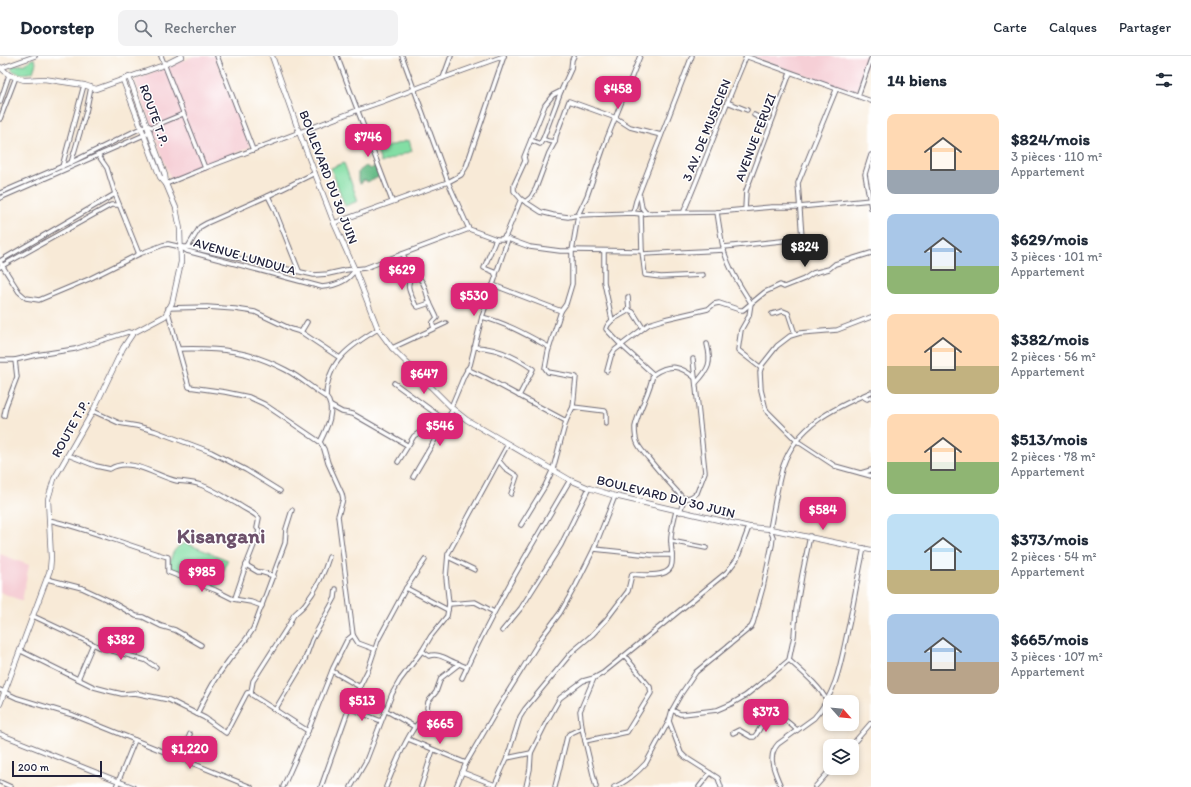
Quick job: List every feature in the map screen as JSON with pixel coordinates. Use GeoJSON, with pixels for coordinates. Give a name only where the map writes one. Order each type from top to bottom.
{"type":"FeatureCollection","features":[{"type":"Feature","properties":{"kind":"street"},"geometry":{"type":"LineString","coordinates":[[0,67],[34,56]]}},
{"type":"Feature","properties":{"kind":"street"},"geometry":{"type":"LineString","coordinates":[[161,56],[205,168]]}},
{"type":"Feature","properties":{"kind":"street"},"geometry":{"type":"LineString","coordinates":[[0,67],[9,75],[24,80],[44,79],[84,85],[96,89],[164,65],[182,56]]}},
{"type":"Feature","properties":{"kind":"street"},"geometry":{"type":"LineString","coordinates":[[217,56],[253,150]]}},
{"type":"Feature","properties":{"kind":"street","name":"BOULEVARD DU 30 JUIN"},"geometry":{"type":"LineString","coordinates":[[272,56],[334,223],[355,270],[378,329],[392,348],[452,408],[467,420],[570,480],[588,488],[615,496],[749,527],[810,536],[871,550]]}},
{"type":"Feature","properties":{"kind":"street"},"geometry":{"type":"LineString","coordinates":[[337,56],[392,201]]}},
{"type":"Feature","properties":{"kind":"street"},"geometry":{"type":"LineString","coordinates":[[402,56],[448,182],[469,229],[496,239],[508,239],[530,247],[548,250],[643,253],[724,249],[801,239],[803,237],[797,187],[799,176],[836,90]]}},
{"type":"Feature","properties":{"kind":"street"},"geometry":{"type":"LineString","coordinates":[[443,78],[451,56]]}},
{"type":"Feature","properties":{"kind":"street"},"geometry":{"type":"LineString","coordinates":[[166,184],[299,132],[504,56]]}},
{"type":"Feature","properties":{"kind":"street"},"geometry":{"type":"LineString","coordinates":[[334,223],[448,182],[461,175],[466,166],[504,56]]}},
{"type":"Feature","properties":{"kind":"street"},"geometry":{"type":"LineString","coordinates":[[531,140],[540,144],[543,139],[571,69],[574,56]]}},
{"type":"Feature","properties":{"kind":"street"},"geometry":{"type":"LineString","coordinates":[[521,526],[545,486],[553,469],[566,421],[572,407],[576,377],[546,371],[545,368],[549,347],[561,311],[566,304],[572,284],[572,250],[578,215],[587,196],[606,141],[640,56]]}},
{"type":"Feature","properties":{"kind":"street"},"geometry":{"type":"LineString","coordinates":[[633,213],[661,135],[692,56]]}},
{"type":"Feature","properties":{"kind":"street"},"geometry":{"type":"LineString","coordinates":[[745,56],[836,90],[871,101]]}},
{"type":"Feature","properties":{"kind":"street","name":"3 AV. DE MUSICIEN"},"geometry":{"type":"LineString","coordinates":[[684,211],[703,167],[745,56]]}},
{"type":"Feature","properties":{"kind":"street"},"geometry":{"type":"LineString","coordinates":[[858,96],[871,59]]}},
{"type":"Feature","properties":{"kind":"street","name":"AVENUE FERUZI"},"geometry":{"type":"LineString","coordinates":[[746,210],[746,191],[790,72]]}},
{"type":"Feature","properties":{"kind":"street"},"geometry":{"type":"LineString","coordinates":[[0,102],[9,75]]}},
{"type":"Feature","properties":{"kind":"street"},"geometry":{"type":"LineString","coordinates":[[0,119],[16,77]]}},
{"type":"Feature","properties":{"kind":"street","name":"ROUTE T.P."},"geometry":{"type":"LineString","coordinates":[[0,704],[2,691],[21,650],[50,570],[51,558],[48,499],[54,479],[93,411],[123,348],[134,333],[160,319],[168,310],[172,303],[177,282],[181,262],[181,247],[180,229],[176,208],[166,184],[165,175],[149,126],[129,77]]}},
{"type":"Feature","properties":{"kind":"street","name":"ROUTE T.P."},"geometry":{"type":"LineString","coordinates":[[123,80],[160,177],[166,184]]}},
{"type":"Feature","properties":{"kind":"street"},"geometry":{"type":"LineString","coordinates":[[61,172],[84,85]]}},
{"type":"Feature","properties":{"kind":"street"},"geometry":{"type":"LineString","coordinates":[[70,168],[86,112],[91,87]]}},
{"type":"Feature","properties":{"kind":"street"},"geometry":{"type":"LineString","coordinates":[[561,91],[553,95],[545,105],[524,157],[525,161],[514,185],[514,191],[521,199],[541,212],[568,217],[578,215],[684,211],[717,212],[772,207],[799,207],[870,200]]}},
{"type":"Feature","properties":{"kind":"street"},"geometry":{"type":"LineString","coordinates":[[525,202],[529,200],[534,192],[549,153],[555,142],[568,101],[616,118],[630,127],[661,135]]}},
{"type":"Feature","properties":{"kind":"street"},"geometry":{"type":"LineString","coordinates":[[727,102],[747,110]]}},
{"type":"Feature","properties":{"kind":"street"},"geometry":{"type":"LineString","coordinates":[[0,193],[72,162],[141,128],[183,114]]}},
{"type":"Feature","properties":{"kind":"street"},"geometry":{"type":"LineString","coordinates":[[754,115],[770,124]]}},
{"type":"Feature","properties":{"kind":"street"},"geometry":{"type":"LineString","coordinates":[[0,198],[150,132]]}},
{"type":"Feature","properties":{"kind":"street"},"geometry":{"type":"LineString","coordinates":[[543,139],[548,142],[555,142]]}},
{"type":"Feature","properties":{"kind":"street"},"geometry":{"type":"LineString","coordinates":[[98,155],[107,168],[119,205],[139,254]]}},
{"type":"Feature","properties":{"kind":"street"},"geometry":{"type":"LineString","coordinates":[[871,155],[865,172],[871,208]]}},
{"type":"Feature","properties":{"kind":"street"},"geometry":{"type":"LineString","coordinates":[[188,246],[200,227],[229,212],[315,174]]}},
{"type":"Feature","properties":{"kind":"street"},"geometry":{"type":"LineString","coordinates":[[1,264],[115,194]]}},
{"type":"Feature","properties":{"kind":"street"},"geometry":{"type":"LineString","coordinates":[[640,194],[643,213],[643,253],[646,276],[703,275]]}},
{"type":"Feature","properties":{"kind":"street"},"geometry":{"type":"LineString","coordinates":[[268,196],[299,271]]}},
{"type":"Feature","properties":{"kind":"street"},"geometry":{"type":"LineString","coordinates":[[503,238],[506,235],[521,199]]}},
{"type":"Feature","properties":{"kind":"street"},"geometry":{"type":"LineString","coordinates":[[1,264],[110,205],[119,205]]}},
{"type":"Feature","properties":{"kind":"street"},"geometry":{"type":"LineString","coordinates":[[84,212],[86,219]]}},
{"type":"Feature","properties":{"kind":"street"},"geometry":{"type":"LineString","coordinates":[[717,212],[724,249],[732,270],[751,304],[750,316],[740,330],[738,350],[761,368]]}},
{"type":"Feature","properties":{"kind":"street","name":"AVENUE LUNDULA"},"geometry":{"type":"LineString","coordinates":[[181,247],[188,246],[320,276],[346,270],[365,268],[469,229]]}},
{"type":"Feature","properties":{"kind":"street"},"geometry":{"type":"LineString","coordinates":[[496,239],[484,268],[496,274]]}},
{"type":"Feature","properties":{"kind":"street"},"geometry":{"type":"LineString","coordinates":[[413,477],[446,421],[470,365],[482,317],[508,239]]}},
{"type":"Feature","properties":{"kind":"street"},"geometry":{"type":"LineString","coordinates":[[1,264],[19,292],[26,298],[39,300],[89,279],[139,254],[168,244],[181,247]]}},
{"type":"Feature","properties":{"kind":"street","name":"AVENUE LUNDULA"},"geometry":{"type":"LineString","coordinates":[[181,247],[187,251],[322,287],[333,285],[350,278],[355,270]]}},
{"type":"Feature","properties":{"kind":"street"},"geometry":{"type":"LineString","coordinates":[[604,251],[604,282],[612,320]]}},
{"type":"Feature","properties":{"kind":"street"},"geometry":{"type":"LineString","coordinates":[[607,371],[611,356],[615,350],[643,328],[658,320],[708,309],[714,304],[719,303],[740,310],[747,308],[765,292],[780,285],[784,287],[804,279],[813,273],[829,269],[835,264],[871,253]]}},
{"type":"Feature","properties":{"kind":"street"},"geometry":{"type":"LineString","coordinates":[[403,254],[413,276],[418,277],[424,284],[437,318],[432,323],[434,328]]}},
{"type":"Feature","properties":{"kind":"street"},"geometry":{"type":"LineString","coordinates":[[413,276],[409,280],[408,284],[415,304],[418,307],[430,303]]}},
{"type":"Feature","properties":{"kind":"street"},"geometry":{"type":"LineString","coordinates":[[492,285],[561,311]]}},
{"type":"Feature","properties":{"kind":"street"},"geometry":{"type":"LineString","coordinates":[[628,298],[629,310],[643,328]]}},
{"type":"Feature","properties":{"kind":"street"},"geometry":{"type":"LineString","coordinates":[[340,358],[301,332],[255,312],[207,308],[168,310],[189,387],[225,392],[264,404],[320,442],[343,499],[338,516],[353,635],[358,643],[374,649]]}},
{"type":"Feature","properties":{"kind":"street"},"geometry":{"type":"LineString","coordinates":[[629,310],[612,320],[607,325],[606,329],[653,374]]}},
{"type":"Feature","properties":{"kind":"street"},"geometry":{"type":"LineString","coordinates":[[772,314],[783,311],[788,313],[795,334]]}},
{"type":"Feature","properties":{"kind":"street"},"geometry":{"type":"LineString","coordinates":[[482,317],[511,327],[549,347]]}},
{"type":"Feature","properties":{"kind":"street"},"geometry":{"type":"LineString","coordinates":[[871,317],[836,330],[795,334],[777,346],[761,368],[761,390],[766,410],[797,441],[835,466],[859,474],[871,476]]}},
{"type":"Feature","properties":{"kind":"street"},"geometry":{"type":"LineString","coordinates":[[301,332],[307,322]]}},
{"type":"Feature","properties":{"kind":"street"},"geometry":{"type":"LineString","coordinates":[[392,348],[446,323]]}},
{"type":"Feature","properties":{"kind":"street"},"geometry":{"type":"LineString","coordinates":[[326,397],[330,378],[344,352],[358,341],[378,329]]}},
{"type":"Feature","properties":{"kind":"street"},"geometry":{"type":"LineString","coordinates":[[0,360],[15,360],[75,349],[128,332],[134,333]]}},
{"type":"Feature","properties":{"kind":"street"},"geometry":{"type":"LineString","coordinates":[[696,380],[705,374],[708,365],[710,356],[707,344]]}},
{"type":"Feature","properties":{"kind":"street"},"geometry":{"type":"LineString","coordinates":[[474,347],[482,347],[506,354],[523,362],[533,369],[519,396]]}},
{"type":"Feature","properties":{"kind":"street"},"geometry":{"type":"LineString","coordinates":[[179,349],[222,350],[246,354],[286,370],[330,401],[331,406],[327,428],[320,442]]}},
{"type":"Feature","properties":{"kind":"street"},"geometry":{"type":"LineString","coordinates":[[462,772],[494,786],[507,758],[520,717],[525,709],[572,652],[592,635],[606,620],[628,591],[632,574],[648,575],[668,572],[672,565],[671,541],[678,511],[684,499],[697,493],[705,472],[693,359]]}},
{"type":"Feature","properties":{"kind":"street"},"geometry":{"type":"LineString","coordinates":[[4,416],[6,406],[17,377],[15,360]]}},
{"type":"Feature","properties":{"kind":"street"},"geometry":{"type":"LineString","coordinates":[[653,374],[656,374],[664,368],[669,367],[684,370],[696,380]]}},
{"type":"Feature","properties":{"kind":"street"},"geometry":{"type":"LineString","coordinates":[[467,369],[566,421]]}},
{"type":"Feature","properties":{"kind":"street"},"geometry":{"type":"LineString","coordinates":[[653,374],[649,391],[635,426],[636,442],[658,470],[684,499]]}},
{"type":"Feature","properties":{"kind":"street"},"geometry":{"type":"LineString","coordinates":[[394,383],[446,421]]}},
{"type":"Feature","properties":{"kind":"street"},"geometry":{"type":"LineString","coordinates":[[614,787],[621,784],[643,767],[669,721],[672,710],[686,685],[696,672],[751,627],[763,587],[772,545],[773,537],[770,529],[783,467],[790,450],[807,428],[824,415],[871,392]]}},
{"type":"Feature","properties":{"kind":"street"},"geometry":{"type":"LineString","coordinates":[[862,396],[867,399],[871,398]]}},
{"type":"Feature","properties":{"kind":"street"},"geometry":{"type":"LineString","coordinates":[[331,406],[342,412],[354,414],[408,445]]}},
{"type":"Feature","properties":{"kind":"street"},"geometry":{"type":"LineString","coordinates":[[572,407],[605,411],[606,424]]}},
{"type":"Feature","properties":{"kind":"street"},"geometry":{"type":"LineString","coordinates":[[93,411],[118,423],[155,431],[205,449],[246,470],[280,491]]}},
{"type":"Feature","properties":{"kind":"street"},"geometry":{"type":"LineString","coordinates":[[398,462],[414,436],[428,427],[438,416]]}},
{"type":"Feature","properties":{"kind":"street"},"geometry":{"type":"LineString","coordinates":[[351,787],[366,762],[392,694],[400,680],[422,651],[430,636],[447,616],[449,604],[446,577],[448,557],[508,444]]}},
{"type":"Feature","properties":{"kind":"street"},"geometry":{"type":"LineString","coordinates":[[68,454],[96,466],[110,469],[119,466],[130,466],[177,481],[199,484],[223,495],[255,514],[259,518],[257,528],[259,530],[235,598]]}},
{"type":"Feature","properties":{"kind":"street"},"geometry":{"type":"LineString","coordinates":[[499,462],[517,476],[511,494]]}},
{"type":"Feature","properties":{"kind":"street"},"geometry":{"type":"LineString","coordinates":[[859,474],[871,470]]}},
{"type":"Feature","properties":{"kind":"street"},"geometry":{"type":"LineString","coordinates":[[462,678],[494,612],[570,480]]}},
{"type":"Feature","properties":{"kind":"street"},"geometry":{"type":"LineString","coordinates":[[502,631],[521,608],[560,545],[588,488]]}},
{"type":"Feature","properties":{"kind":"street"},"geometry":{"type":"LineString","coordinates":[[456,787],[466,763],[542,637],[567,602],[594,549],[615,496]]}},
{"type":"Feature","properties":{"kind":"street"},"geometry":{"type":"LineString","coordinates":[[197,714],[207,693],[222,669],[247,639],[274,576],[285,543],[286,529],[292,510]]}},
{"type":"Feature","properties":{"kind":"street"},"geometry":{"type":"LineString","coordinates":[[49,520],[75,526],[95,534],[168,557],[168,572],[234,599],[235,598],[262,606]]}},
{"type":"Feature","properties":{"kind":"street"},"geometry":{"type":"LineString","coordinates":[[526,787],[530,769],[531,753],[560,698],[583,681],[594,678],[603,673],[727,572],[737,560],[749,527]]}},
{"type":"Feature","properties":{"kind":"street"},"geometry":{"type":"LineString","coordinates":[[672,710],[680,714],[717,710],[745,696],[789,660],[794,636],[800,582],[810,536]]}},
{"type":"Feature","properties":{"kind":"street"},"geometry":{"type":"LineString","coordinates":[[671,541],[706,548]]}},
{"type":"Feature","properties":{"kind":"street"},"geometry":{"type":"LineString","coordinates":[[829,695],[840,670],[864,548]]}},
{"type":"Feature","properties":{"kind":"street"},"geometry":{"type":"LineString","coordinates":[[594,549],[672,555]]}},
{"type":"Feature","properties":{"kind":"street"},"geometry":{"type":"LineString","coordinates":[[308,731],[252,695],[251,692],[253,681],[290,624],[292,616],[304,605],[317,588],[329,557]]}},
{"type":"Feature","properties":{"kind":"street"},"geometry":{"type":"LineString","coordinates":[[448,557],[475,570]]}},
{"type":"Feature","properties":{"kind":"street"},"geometry":{"type":"LineString","coordinates":[[321,787],[350,708],[368,670],[374,649],[406,588],[425,560]]}},
{"type":"Feature","properties":{"kind":"street"},"geometry":{"type":"LineString","coordinates":[[246,565],[258,572],[274,576]]}},
{"type":"Feature","properties":{"kind":"street"},"geometry":{"type":"LineString","coordinates":[[46,579],[82,588],[101,596],[136,616],[175,630],[201,645]]}},
{"type":"Feature","properties":{"kind":"street"},"geometry":{"type":"LineString","coordinates":[[406,588],[448,610]]}},
{"type":"Feature","properties":{"kind":"street"},"geometry":{"type":"LineString","coordinates":[[275,710],[304,662],[310,644],[335,598],[336,589]]}},
{"type":"Feature","properties":{"kind":"street"},"geometry":{"type":"LineString","coordinates":[[449,604],[475,602],[494,612]]}},
{"type":"Feature","properties":{"kind":"street"},"geometry":{"type":"LineString","coordinates":[[33,616],[99,647],[145,660],[156,667]]}},
{"type":"Feature","properties":{"kind":"street"},"geometry":{"type":"LineString","coordinates":[[283,787],[308,731],[332,671],[347,640],[353,635]]}},
{"type":"Feature","properties":{"kind":"street"},"geometry":{"type":"LineString","coordinates":[[78,679],[93,644]]}},
{"type":"Feature","properties":{"kind":"street"},"geometry":{"type":"LineString","coordinates":[[21,650],[94,687],[122,694],[135,693],[161,698],[181,705],[226,733],[247,693],[251,692]]}},
{"type":"Feature","properties":{"kind":"street"},"geometry":{"type":"LineString","coordinates":[[422,651],[429,656],[434,654],[466,667]]}},
{"type":"Feature","properties":{"kind":"street"},"geometry":{"type":"LineString","coordinates":[[585,741],[627,732],[651,693],[650,687],[625,656]]}},
{"type":"Feature","properties":{"kind":"street"},"geometry":{"type":"LineString","coordinates":[[789,660],[824,695]]}},
{"type":"Feature","properties":{"kind":"street"},"geometry":{"type":"LineString","coordinates":[[386,787],[403,746],[415,727],[429,712],[427,708],[428,702],[436,692],[440,678],[459,664]]}},
{"type":"Feature","properties":{"kind":"street"},"geometry":{"type":"LineString","coordinates":[[332,671],[360,687]]}},
{"type":"Feature","properties":{"kind":"street"},"geometry":{"type":"LineString","coordinates":[[594,678],[580,707],[580,715],[596,787]]}},
{"type":"Feature","properties":{"kind":"street"},"geometry":{"type":"LineString","coordinates":[[2,691],[17,698],[73,715],[251,787]]}},
{"type":"Feature","properties":{"kind":"street"},"geometry":{"type":"LineString","coordinates":[[781,787],[772,762],[774,748],[814,718],[823,706]]}},
{"type":"Feature","properties":{"kind":"street"},"geometry":{"type":"LineString","coordinates":[[350,708],[381,721]]}},
{"type":"Feature","properties":{"kind":"street"},"geometry":{"type":"LineString","coordinates":[[385,710],[415,727]]}},
{"type":"Feature","properties":{"kind":"street"},"geometry":{"type":"LineString","coordinates":[[733,733],[738,730],[751,737],[754,737],[769,714],[774,714],[797,730]]}},
{"type":"Feature","properties":{"kind":"street"},"geometry":{"type":"LineString","coordinates":[[669,721],[681,753],[718,778],[721,787]]}},
{"type":"Feature","properties":{"kind":"street"},"geometry":{"type":"LineString","coordinates":[[857,739],[871,723]]}},
{"type":"Feature","properties":{"kind":"street"},"geometry":{"type":"LineString","coordinates":[[555,787],[567,737],[569,734],[582,728]]}},
{"type":"Feature","properties":{"kind":"street"},"geometry":{"type":"LineString","coordinates":[[0,734],[133,787]]}},
{"type":"Feature","properties":{"kind":"street"},"geometry":{"type":"LineString","coordinates":[[180,758],[190,734]]}},
{"type":"Feature","properties":{"kind":"street"},"geometry":{"type":"LineString","coordinates":[[408,739],[466,763]]}},
{"type":"Feature","properties":{"kind":"street"},"geometry":{"type":"LineString","coordinates":[[116,787],[135,740]]}},
{"type":"Feature","properties":{"kind":"street"},"geometry":{"type":"LineString","coordinates":[[421,787],[433,750]]}},
{"type":"Feature","properties":{"kind":"street"},"geometry":{"type":"LineString","coordinates":[[507,758],[531,753]]}},
{"type":"Feature","properties":{"kind":"street"},"geometry":{"type":"LineString","coordinates":[[699,787],[710,773]]}},
{"type":"Feature","properties":{"kind":"street"},"geometry":{"type":"LineString","coordinates":[[815,787],[826,775]]}},
{"type":"Feature","properties":{"kind":"street"},"geometry":{"type":"LineString","coordinates":[[0,782],[12,787]]}},
{"type":"Feature","properties":{"kind":"shaded area"},"geometry":{"type":"Polygon","coordinates":[[[194,56],[215,56],[250,147],[171,180],[135,80],[194,56]]]}},
{"type":"Feature","properties":{"kind":"shaded area"},"geometry":{"type":"Polygon","coordinates":[[[751,56],[870,56],[858,89],[851,92],[751,56]]]}},
{"type":"Feature","properties":{"kind":"shaded area"},"geometry":{"type":"Polygon","coordinates":[[[0,554],[29,565],[22,601],[0,592],[0,554]]]}},
{"type":"Feature","properties":{"kind":"green space"},"geometry":{"type":"Polygon","coordinates":[[[32,59],[35,59],[36,63],[33,72],[22,74],[11,69],[13,66],[25,64],[32,59]]]}},
{"type":"Feature","properties":{"kind":"green space"},"geometry":{"type":"Polygon","coordinates":[[[409,140],[412,151],[381,163],[377,150],[409,140]]]}},
{"type":"Feature","properties":{"kind":"green space"},"geometry":{"type":"Polygon","coordinates":[[[344,163],[358,201],[345,206],[331,168],[344,163]]]}},
{"type":"Feature","properties":{"kind":"green space"},"geometry":{"type":"Polygon","coordinates":[[[366,166],[370,169],[376,167],[379,177],[367,182],[366,180],[362,181],[360,184],[358,181],[358,172],[366,166]]]}},
{"type":"Feature","properties":{"kind":"green space"},"geometry":{"type":"Polygon","coordinates":[[[185,543],[228,560],[217,587],[172,569],[169,566],[175,549],[185,543]]]}},
{"type":"Feature","properties":{"kind":"district","name":"Kisangani"},"geometry":{"type":"Point","coordinates":[221,536]}}]}
